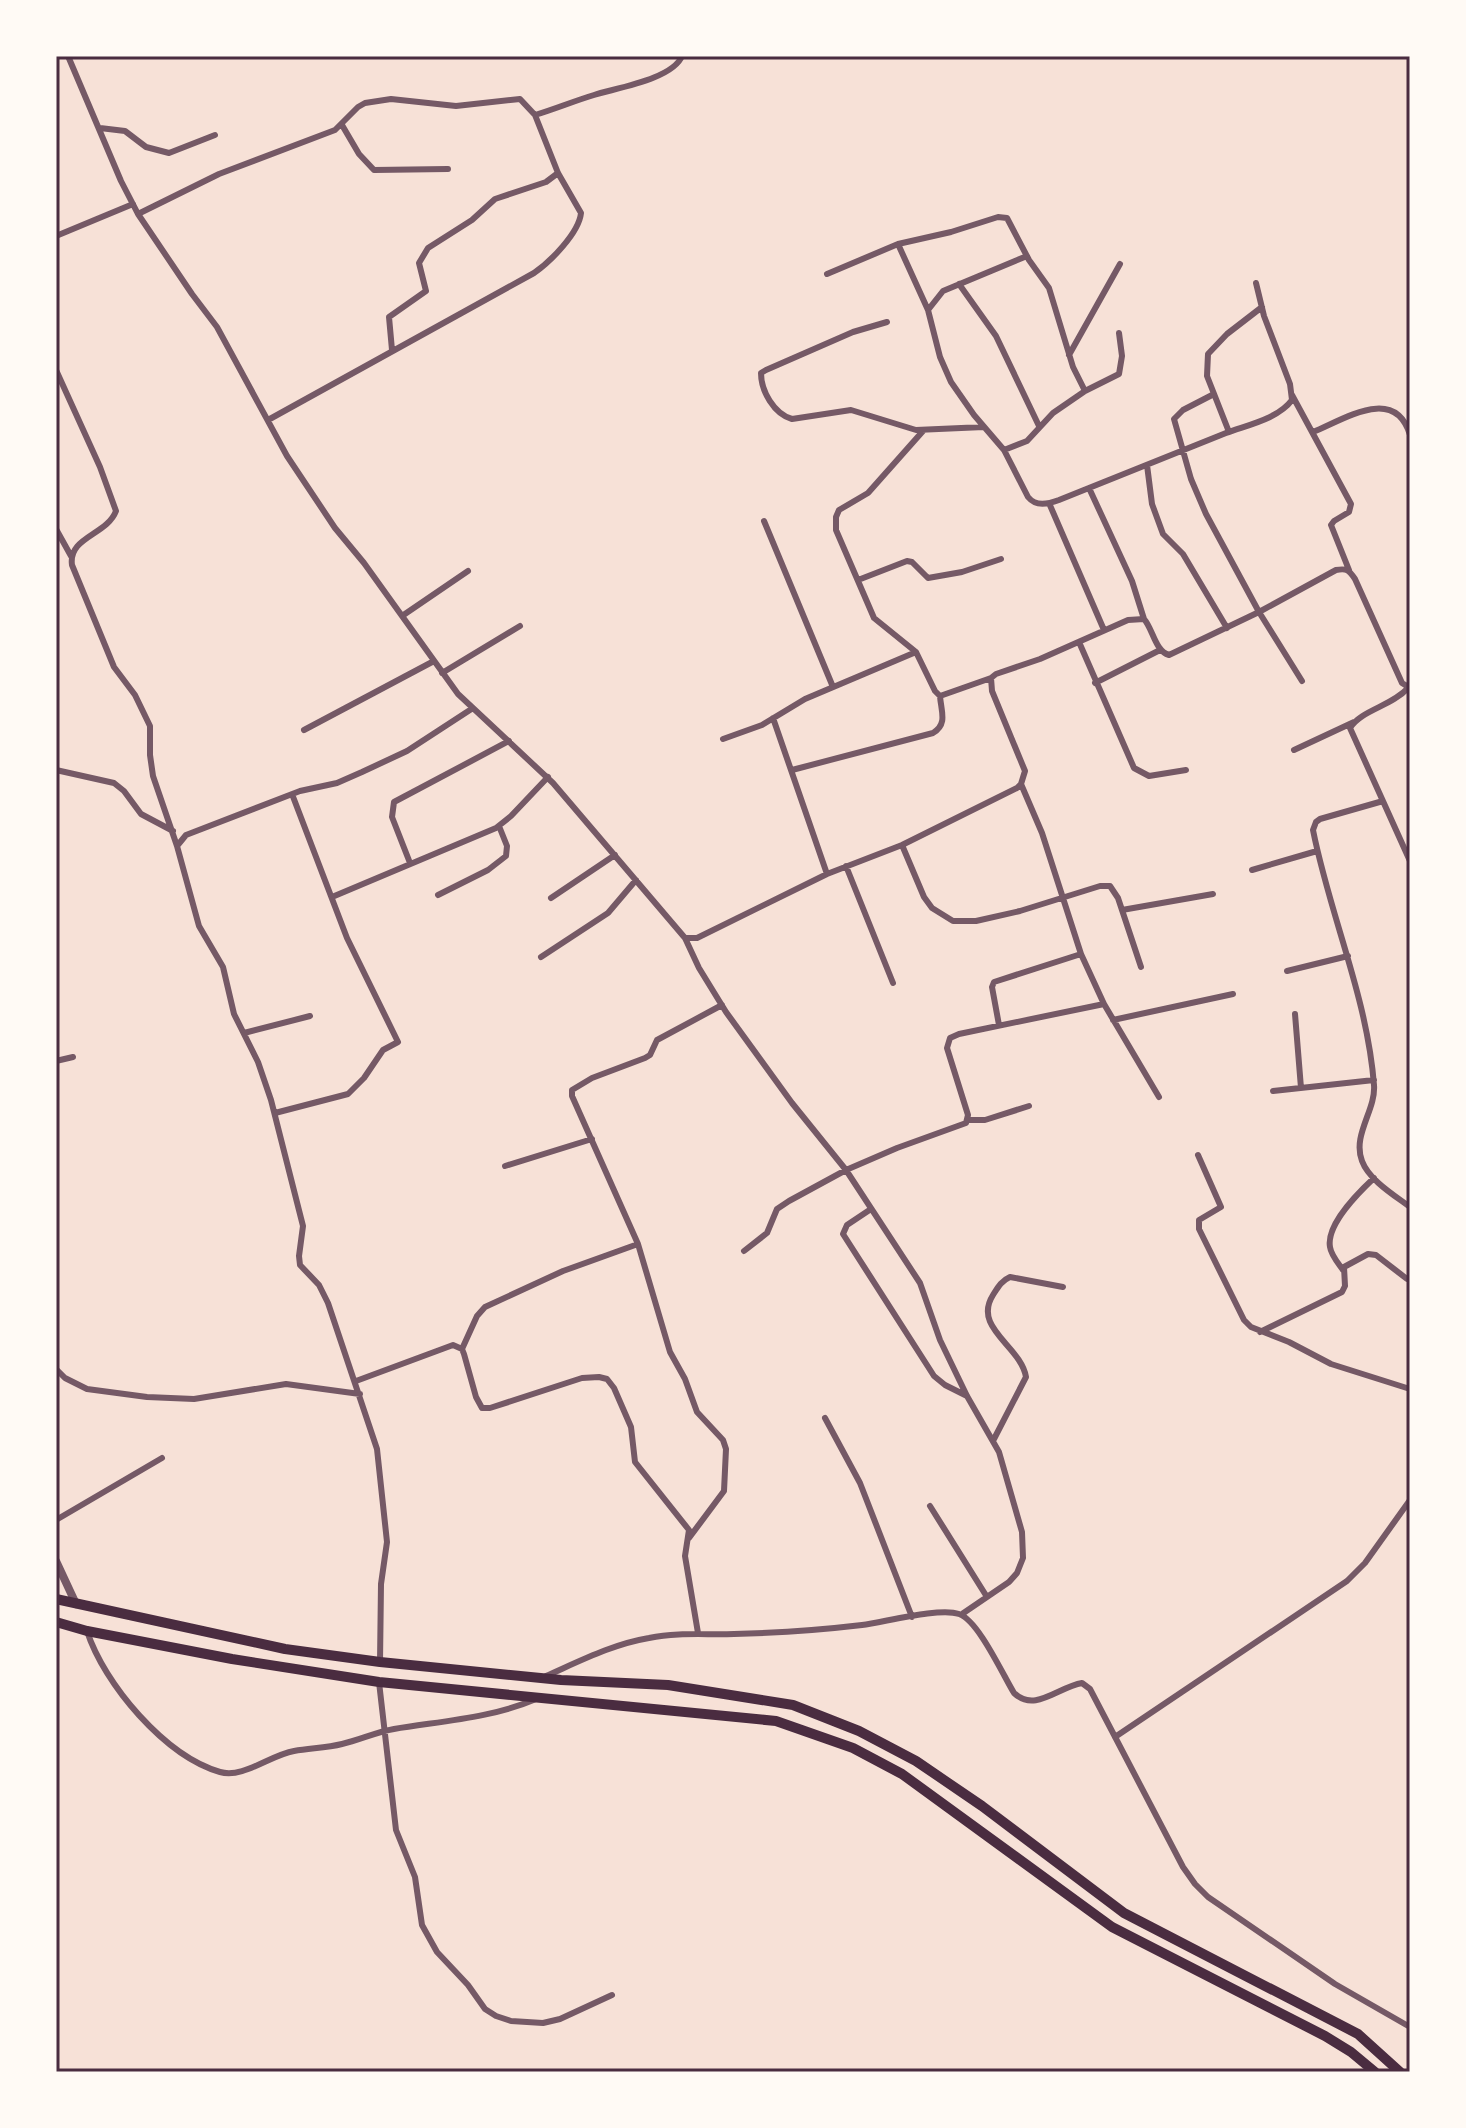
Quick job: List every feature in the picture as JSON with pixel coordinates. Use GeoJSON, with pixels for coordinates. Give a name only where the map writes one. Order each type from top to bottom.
{"type":"FeatureCollection","features":[{"type":"Feature","properties":{"kind":"highway"},"geometry":{"type":"LineString","coordinates":[[56,1599],[285,1649],[543,1678],[668,1685],[793,1705],[859,1731],[916,1761],[982,1806],[1124,1913],[1358,2034],[1400,2072]]}},
{"type":"Feature","properties":{"kind":"highway"},"geometry":{"type":"LineString","coordinates":[[56,1622],[87,1631],[232,1659],[379,1682],[776,1721],[853,1748],[902,1774],[1112,1927],[1325,2036],[1375,2072]]}},
{"type":"Feature","properties":{"kind":"street"},"geometry":{"type":"LineString","coordinates":[[68,56],[138,214],[217,327],[302,480],[442,673],[473,708],[548,777],[685,938],[722,1005],[792,1103],[846,1170],[920,1283],[940,1340],[967,1396],[994,1439],[1010,1486],[1024,1546],[1017,1573],[962,1614]]}},
{"type":"Feature","properties":{"kind":"street"},"geometry":{"type":"LineString","coordinates":[[535,115],[636,84],[671,69],[682,56]]}},
{"type":"Feature","properties":{"kind":"street"},"geometry":{"type":"LineString","coordinates":[[138,214],[219,174],[342,125],[358,107],[377,100],[456,106],[520,99],[535,115],[558,173],[580,209],[581,219],[551,260],[534,273],[268,420]]}},
{"type":"Feature","properties":{"kind":"street"},"geometry":{"type":"LineString","coordinates":[[342,125],[359,154],[374,170],[448,169]]}},
{"type":"Feature","properties":{"kind":"street"},"geometry":{"type":"LineString","coordinates":[[100,128],[125,131],[146,147],[169,153],[215,135]]}},
{"type":"Feature","properties":{"kind":"street"},"geometry":{"type":"LineString","coordinates":[[392,350],[389,317],[426,291],[419,263],[428,248],[472,220],[495,199],[546,182],[558,173]]}},
{"type":"Feature","properties":{"kind":"street"},"geometry":{"type":"LineString","coordinates":[[56,236],[133,204]]}},
{"type":"Feature","properties":{"kind":"street"},"geometry":{"type":"LineString","coordinates":[[827,274],[898,244],[1003,216],[1011,222],[1027,256],[1049,288],[1069,355],[1085,391]]}},
{"type":"Feature","properties":{"kind":"street"},"geometry":{"type":"LineString","coordinates":[[898,244],[928,310],[940,357],[951,382],[1004,450],[1032,501],[1049,503],[1184,451],[1282,410],[1292,400],[1292,394]]}},
{"type":"Feature","properties":{"kind":"street"},"geometry":{"type":"LineString","coordinates":[[928,310],[943,291],[1027,256]]}},
{"type":"Feature","properties":{"kind":"street"},"geometry":{"type":"LineString","coordinates":[[1069,355],[1120,264]]}},
{"type":"Feature","properties":{"kind":"street"},"geometry":{"type":"LineString","coordinates":[[1256,283],[1292,394],[1351,504],[1349,512],[1331,525],[1389,659],[1402,683],[1409,688],[1389,704],[1294,750]]}},
{"type":"Feature","properties":{"kind":"street"},"geometry":{"type":"LineString","coordinates":[[959,284],[996,336],[1039,426]]}},
{"type":"Feature","properties":{"kind":"street"},"geometry":{"type":"LineString","coordinates":[[1229,432],[1207,376],[1208,354],[1227,334],[1262,307]]}},
{"type":"Feature","properties":{"kind":"street"},"geometry":{"type":"LineString","coordinates":[[887,322],[853,332],[761,373],[770,402],[786,418],[803,419],[851,410],[906,429],[923,431],[984,427]]}},
{"type":"Feature","properties":{"kind":"street"},"geometry":{"type":"LineString","coordinates":[[1004,450],[1027,441],[1039,426],[1085,391],[1119,374],[1122,356],[1119,333]]}},
{"type":"Feature","properties":{"kind":"street"},"geometry":{"type":"LineString","coordinates":[[56,370],[110,489],[116,511],[113,520],[78,545],[71,556]]}},
{"type":"Feature","properties":{"kind":"street"},"geometry":{"type":"LineString","coordinates":[[1214,394],[1183,410],[1174,419],[1199,500],[1259,612],[1302,681]]}},
{"type":"Feature","properties":{"kind":"street"},"geometry":{"type":"LineString","coordinates":[[1313,432],[1367,410],[1381,408],[1398,413],[1410,435]]}},
{"type":"Feature","properties":{"kind":"street"},"geometry":{"type":"LineString","coordinates":[[792,770],[933,733],[941,728],[940,696],[916,652],[874,618],[836,530],[839,510],[876,485],[923,431]]}},
{"type":"Feature","properties":{"kind":"street"},"geometry":{"type":"LineString","coordinates":[[1147,465],[1152,504],[1163,534],[1183,554],[1227,628]]}},
{"type":"Feature","properties":{"kind":"street"},"geometry":{"type":"LineString","coordinates":[[1089,488],[1132,581],[1144,619],[1163,654],[1176,652],[1227,628],[1336,570],[1349,570]]}},
{"type":"Feature","properties":{"kind":"street"},"geometry":{"type":"LineString","coordinates":[[1049,503],[1104,630]]}},
{"type":"Feature","properties":{"kind":"street"},"geometry":{"type":"LineString","coordinates":[[764,521],[833,687]]}},
{"type":"Feature","properties":{"kind":"street"},"geometry":{"type":"LineString","coordinates":[[56,529],[71,556],[114,667],[135,695],[150,726],[153,776],[173,831],[199,926],[223,967],[234,1014],[258,1062],[275,1113],[303,1226],[300,1265],[323,1292],[377,1449],[386,1532],[381,1584],[380,1662]]}},
{"type":"Feature","properties":{"kind":"street"},"geometry":{"type":"LineString","coordinates":[[858,580],[907,561],[928,578],[962,572],[1001,559]]}},
{"type":"Feature","properties":{"kind":"street"},"geometry":{"type":"LineString","coordinates":[[402,616],[468,571]]}},
{"type":"Feature","properties":{"kind":"street"},"geometry":{"type":"LineString","coordinates":[[940,696],[991,678],[1128,620],[1144,619]]}},
{"type":"Feature","properties":{"kind":"street"},"geometry":{"type":"LineString","coordinates":[[442,673],[520,626]]}},
{"type":"Feature","properties":{"kind":"street"},"geometry":{"type":"LineString","coordinates":[[1079,642],[1134,768],[1149,776],[1186,770]]}},
{"type":"Feature","properties":{"kind":"street"},"geometry":{"type":"LineString","coordinates":[[1095,683],[1160,650]]}},
{"type":"Feature","properties":{"kind":"street"},"geometry":{"type":"LineString","coordinates":[[723,739],[773,718],[805,699],[916,652]]}},
{"type":"Feature","properties":{"kind":"street"},"geometry":{"type":"LineString","coordinates":[[304,730],[434,661]]}},
{"type":"Feature","properties":{"kind":"street"},"geometry":{"type":"LineString","coordinates":[[685,938],[697,938],[827,874],[902,845],[1009,793],[1021,784],[1025,771],[992,691],[991,678]]}},
{"type":"Feature","properties":{"kind":"street"},"geometry":{"type":"LineString","coordinates":[[177,846],[186,835],[292,794],[337,783],[395,757],[473,708]]}},
{"type":"Feature","properties":{"kind":"street"},"geometry":{"type":"LineString","coordinates":[[773,718],[807,824],[827,874]]}},
{"type":"Feature","properties":{"kind":"street"},"geometry":{"type":"LineString","coordinates":[[1354,722],[1350,728],[1351,735],[1406,841],[1410,861]]}},
{"type":"Feature","properties":{"kind":"street"},"geometry":{"type":"LineString","coordinates":[[410,863],[392,817],[394,802],[509,741]]}},
{"type":"Feature","properties":{"kind":"street"},"geometry":{"type":"LineString","coordinates":[[56,770],[114,783],[141,814],[173,831]]}},
{"type":"Feature","properties":{"kind":"street"},"geometry":{"type":"LineString","coordinates":[[332,897],[499,826],[548,777]]}},
{"type":"Feature","properties":{"kind":"street"},"geometry":{"type":"LineString","coordinates":[[1021,784],[1042,833],[1081,954],[1104,1004],[1159,1097]]}},
{"type":"Feature","properties":{"kind":"street"},"geometry":{"type":"LineString","coordinates":[[275,1113],[348,1094],[364,1078],[383,1050],[398,1042],[347,938],[292,794]]}},
{"type":"Feature","properties":{"kind":"street"},"geometry":{"type":"LineString","coordinates":[[1383,801],[1316,822],[1313,830],[1362,1008],[1374,1080],[1373,1099],[1360,1143],[1362,1163],[1374,1178],[1410,1207]]}},
{"type":"Feature","properties":{"kind":"street"},"geometry":{"type":"LineString","coordinates":[[438,895],[488,870],[506,856],[507,846],[499,826]]}},
{"type":"Feature","properties":{"kind":"street"},"geometry":{"type":"LineString","coordinates":[[902,845],[924,897],[932,908],[953,921],[976,921],[1100,886],[1110,886],[1122,910],[1141,967]]}},
{"type":"Feature","properties":{"kind":"street"},"geometry":{"type":"LineString","coordinates":[[1252,870],[1317,851]]}},
{"type":"Feature","properties":{"kind":"street"},"geometry":{"type":"LineString","coordinates":[[551,898],[615,855]]}},
{"type":"Feature","properties":{"kind":"street"},"geometry":{"type":"LineString","coordinates":[[846,866],[893,983]]}},
{"type":"Feature","properties":{"kind":"street"},"geometry":{"type":"LineString","coordinates":[[541,957],[608,913],[636,880]]}},
{"type":"Feature","properties":{"kind":"street"},"geometry":{"type":"LineString","coordinates":[[1122,910],[1213,894]]}},
{"type":"Feature","properties":{"kind":"street"},"geometry":{"type":"LineString","coordinates":[[999,1025],[992,987],[994,982],[1081,954]]}},
{"type":"Feature","properties":{"kind":"street"},"geometry":{"type":"LineString","coordinates":[[1287,971],[1348,956]]}},
{"type":"Feature","properties":{"kind":"street"},"geometry":{"type":"LineString","coordinates":[[1113,1020],[1233,994]]}},
{"type":"Feature","properties":{"kind":"street"},"geometry":{"type":"LineString","coordinates":[[968,1120],[947,1042],[954,1035],[1104,1004]]}},
{"type":"Feature","properties":{"kind":"street"},"geometry":{"type":"LineString","coordinates":[[689,1538],[724,1491],[726,1449],[723,1440],[697,1412],[685,1379],[670,1352],[638,1244],[572,1090],[592,1078],[645,1058],[650,1055],[657,1040],[722,1005]]}},
{"type":"Feature","properties":{"kind":"street"},"geometry":{"type":"LineString","coordinates":[[1295,1014],[1301,1088]]}},
{"type":"Feature","properties":{"kind":"street"},"geometry":{"type":"LineString","coordinates":[[244,1033],[310,1016]]}},
{"type":"Feature","properties":{"kind":"street"},"geometry":{"type":"LineString","coordinates":[[56,1061],[73,1057]]}},
{"type":"Feature","properties":{"kind":"street"},"geometry":{"type":"LineString","coordinates":[[1273,1091],[1374,1080]]}},
{"type":"Feature","properties":{"kind":"street"},"geometry":{"type":"LineString","coordinates":[[744,1251],[767,1233],[777,1209],[846,1170],[968,1120],[985,1120],[1029,1106]]}},
{"type":"Feature","properties":{"kind":"street"},"geometry":{"type":"LineString","coordinates":[[505,1166],[592,1139]]}},
{"type":"Feature","properties":{"kind":"street"},"geometry":{"type":"LineString","coordinates":[[1198,1155],[1221,1203],[1219,1210],[1199,1220],[1199,1229],[1244,1320],[1260,1332],[1289,1342],[1331,1364],[1410,1389]]}},
{"type":"Feature","properties":{"kind":"street"},"geometry":{"type":"LineString","coordinates":[[1260,1332],[1342,1292],[1345,1286],[1343,1270],[1331,1253],[1331,1238],[1348,1205],[1374,1178]]}},
{"type":"Feature","properties":{"kind":"street"},"geometry":{"type":"LineString","coordinates":[[871,1209],[847,1225],[843,1234],[934,1376],[967,1396]]}},
{"type":"Feature","properties":{"kind":"street"},"geometry":{"type":"LineString","coordinates":[[638,1244],[563,1271],[485,1307],[480,1311],[462,1349],[482,1408],[582,1378],[607,1379],[631,1427],[635,1462],[689,1530],[685,1556],[698,1633]]}},
{"type":"Feature","properties":{"kind":"street"},"geometry":{"type":"LineString","coordinates":[[1343,1270],[1347,1264],[1373,1254],[1407,1279]]}},
{"type":"Feature","properties":{"kind":"street"},"geometry":{"type":"LineString","coordinates":[[994,1439],[1026,1377],[1020,1361],[987,1317],[988,1302],[1000,1283],[1010,1277],[1063,1287]]}},
{"type":"Feature","properties":{"kind":"street"},"geometry":{"type":"LineString","coordinates":[[356,1381],[453,1345],[462,1349]]}},
{"type":"Feature","properties":{"kind":"street"},"geometry":{"type":"LineString","coordinates":[[56,1369],[65,1378],[87,1389],[147,1397],[194,1399],[286,1384],[360,1394]]}},
{"type":"Feature","properties":{"kind":"street"},"geometry":{"type":"LineString","coordinates":[[825,1418],[860,1483],[912,1617]]}},
{"type":"Feature","properties":{"kind":"street"},"geometry":{"type":"LineString","coordinates":[[56,1520],[162,1458]]}},
{"type":"Feature","properties":{"kind":"street"},"geometry":{"type":"LineString","coordinates":[[1115,1737],[1347,1581],[1365,1563],[1410,1500]]}},
{"type":"Feature","properties":{"kind":"street"},"geometry":{"type":"LineString","coordinates":[[930,1506],[987,1597]]}},
{"type":"Feature","properties":{"kind":"street"},"geometry":{"type":"LineString","coordinates":[[56,1561],[76,1605]]}},
{"type":"Feature","properties":{"kind":"street"},"geometry":{"type":"LineString","coordinates":[[543,1678],[617,1646],[647,1638],[698,1633],[796,1631],[951,1612],[962,1614],[1022,1701],[1031,1702],[1082,1683],[1096,1698],[1183,1867],[1208,1897],[1354,1996],[1410,2027]]}},
{"type":"Feature","properties":{"kind":"street"},"geometry":{"type":"LineString","coordinates":[[87,1631],[93,1650],[140,1718],[177,1750],[222,1773],[235,1774],[279,1754],[342,1744],[385,1731],[508,1711],[538,1698]]}},
{"type":"Feature","properties":{"kind":"street"},"geometry":{"type":"LineString","coordinates":[[379,1682],[396,1830],[415,1877],[422,1925],[437,1952],[468,1985],[485,2009],[511,2021],[543,2023],[560,2019],[612,1995]]}}]}
